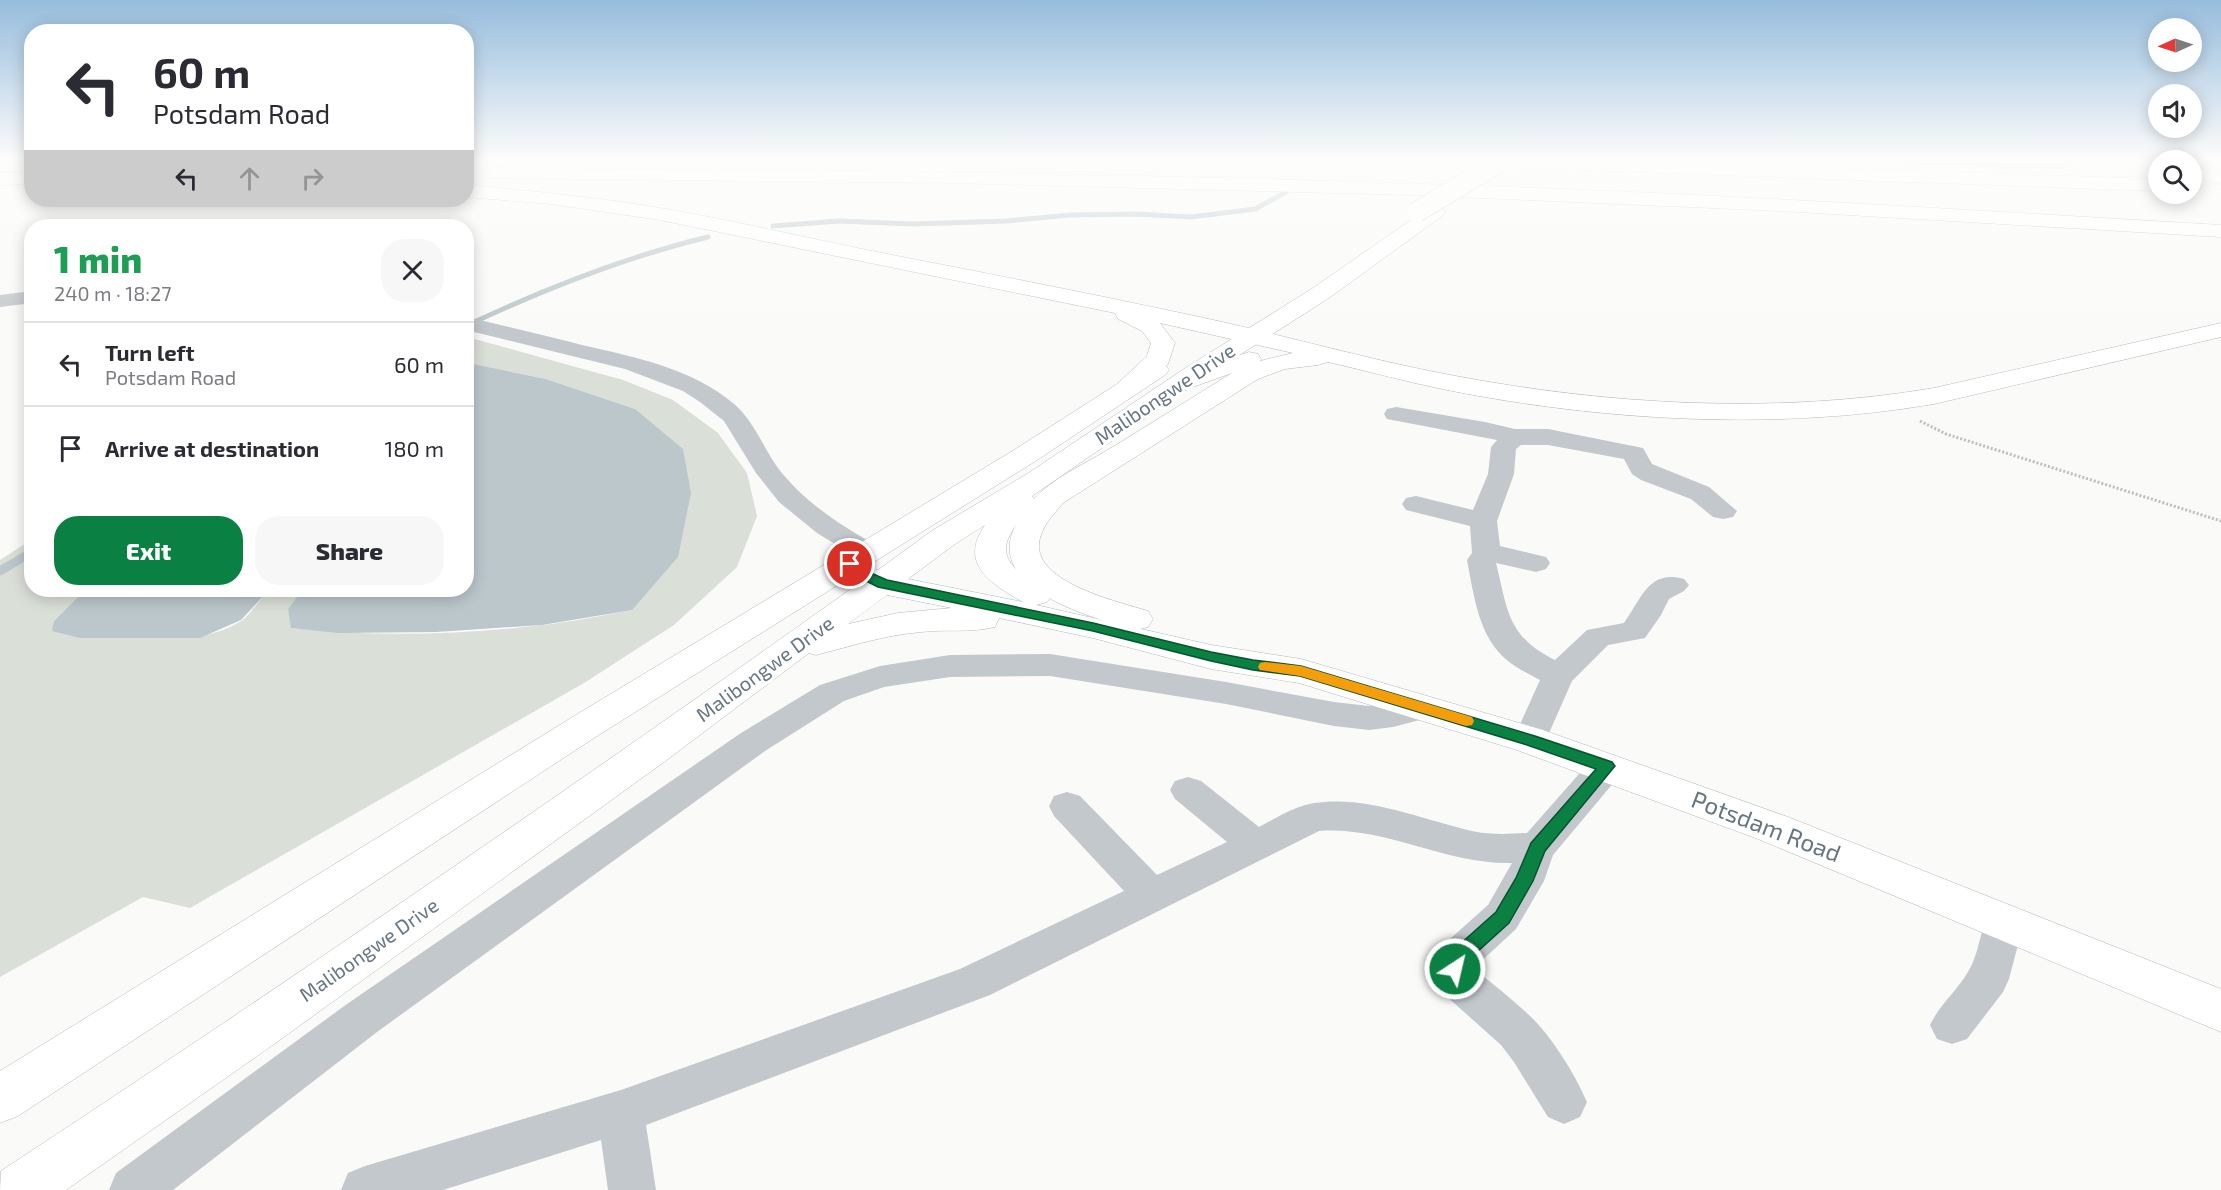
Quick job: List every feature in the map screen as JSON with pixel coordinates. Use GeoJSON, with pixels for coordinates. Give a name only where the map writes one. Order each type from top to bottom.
{"type":"FeatureCollection","features":[{"type":"Feature","properties":{"kind":"main road"},"geometry":{"type":"LineString","coordinates":[[672,217],[1252,335],[1446,382],[1502,392],[1632,407],[1741,411],[1893,403],[1990,384],[2221,330]]}},
{"type":"Feature","properties":{"kind":"main road","name":"Malibongwe Drive"},"geometry":{"type":"LineString","coordinates":[[0,1099],[584,727],[869,561],[1126,388],[1418,217]]}},
{"type":"Feature","properties":{"kind":"main road","name":"Malibongwe Drive"},"geometry":{"type":"LineString","coordinates":[[47,1182],[260,1027],[790,652],[869,561],[944,537],[1037,480],[1176,385],[1321,293],[1420,217]]}},
{"type":"Feature","properties":{"kind":"main road"},"geometry":{"type":"LineString","coordinates":[[1977,217],[2221,231]]}},
{"type":"Feature","properties":{"kind":"main road"},"geometry":{"type":"LineString","coordinates":[[1099,303],[1142,320],[1157,332],[1163,343],[1159,359],[1126,388]]}},
{"type":"Feature","properties":{"kind":"main road"},"geometry":{"type":"LineString","coordinates":[[1176,385],[1231,364],[1276,353],[1378,366]]}},
{"type":"Feature","properties":{"kind":"main road"},"geometry":{"type":"LineString","coordinates":[[1136,620],[1060,592],[1041,580],[1030,569],[1024,553],[1024,540],[1031,522],[1053,497],[1249,374],[1281,362],[1325,358]]}},
{"type":"Feature","properties":{"kind":"main road"},"geometry":{"type":"LineString","coordinates":[[1035,595],[1010,582],[999,572],[989,554],[990,542],[996,529],[1037,480]]}},
{"type":"Feature","properties":{"kind":"main road","name":"Potsdam Road"},"geometry":{"type":"LineString","coordinates":[[869,561],[1035,595],[1260,652],[1301,671],[1530,740],[1773,828],[2221,1011]]}},
{"type":"Feature","properties":{"kind":"main road","name":"Potsdam Road"},"geometry":{"type":"LineString","coordinates":[[869,561],[1093,627],[1211,657],[1301,671]]}},
{"type":"Feature","properties":{"kind":"main road"},"geometry":{"type":"LineString","coordinates":[[790,652],[855,632],[899,622],[922,620],[999,620],[1093,627]]}},
{"type":"Feature","properties":{"kind":"street"},"geometry":{"type":"LineString","coordinates":[[0,301],[24,298]]}},
{"type":"Feature","properties":{"kind":"street"},"geometry":{"type":"LineString","coordinates":[[476,326],[635,365],[677,380],[702,393],[725,409],[740,425],[778,485],[869,561]]}},
{"type":"Feature","properties":{"kind":"street"},"geometry":{"type":"LineString","coordinates":[[1396,414],[1485,429],[1514,437],[1548,437],[1634,453],[1641,468],[1650,474],[1700,493],[1723,511]]}},
{"type":"Feature","properties":{"kind":"street"},"geometry":{"type":"LineString","coordinates":[[1487,555],[1482,521],[1501,474],[1504,447],[1514,437]]}},
{"type":"Feature","properties":{"kind":"street"},"geometry":{"type":"LineString","coordinates":[[1416,504],[1482,521]]}},
{"type":"Feature","properties":{"kind":"street"},"geometry":{"type":"LineString","coordinates":[[1536,563],[1501,554],[1487,555],[1481,560],[1493,609],[1505,637],[1514,650],[1558,675]]}},
{"type":"Feature","properties":{"kind":"street"},"geometry":{"type":"LineString","coordinates":[[1530,740],[1558,675],[1598,637],[1634,631],[1646,615],[1656,593],[1674,585]]}},
{"type":"Feature","properties":{"kind":"street"},"geometry":{"type":"LineString","coordinates":[[132,1190],[362,1018],[753,742],[831,693],[880,677],[950,666],[1050,664],[1226,693],[1334,714],[1370,718],[1423,708]]}},
{"type":"Feature","properties":{"kind":"street"},"geometry":{"type":"LineString","coordinates":[[1563,1102],[1530,1048],[1516,1031],[1459,981],[1455,969],[1456,959],[1502,917],[1524,881],[1537,848],[1607,766]]}},
{"type":"Feature","properties":{"kind":"street"},"geometry":{"type":"LineString","coordinates":[[1188,790],[1256,844]]}},
{"type":"Feature","properties":{"kind":"street"},"geometry":{"type":"LineString","coordinates":[[1067,806],[1153,896]]}},
{"type":"Feature","properties":{"kind":"street"},"geometry":{"type":"LineString","coordinates":[[365,1190],[621,1112],[975,982],[1313,817],[1344,815],[1389,823],[1474,846],[1495,849],[1537,848]]}},
{"type":"Feature","properties":{"kind":"street"},"geometry":{"type":"LineString","coordinates":[[1953,1025],[1988,979],[2004,922]]}},
{"type":"Feature","properties":{"kind":"street"},"geometry":{"type":"LineString","coordinates":[[621,1112],[632,1190]]}},
{"type":"Feature","properties":{"kind":"path"},"geometry":{"type":"LineString","coordinates":[[1893,403],[1946,434],[2221,521]]}},
{"type":"Feature","properties":{"kind":"shaded area"},"geometry":{"type":"Polygon","coordinates":[[[474,339],[623,380],[673,400],[718,433],[747,473],[757,516],[737,567],[674,625],[584,683],[190,908],[143,897],[0,977],[0,560],[24,545],[24,597],[78,597],[54,621],[149,637],[198,636],[221,631],[245,618],[263,597],[297,597],[288,609],[292,628],[354,633],[417,634],[480,631],[554,624],[632,610],[635,409],[546,379],[474,364],[474,339]]]}},
{"type":"Feature","properties":{"kind":"shaded area"},"geometry":{"type":"Polygon","coordinates":[[[474,364],[546,379],[635,409],[683,449],[691,493],[678,557],[632,610],[542,625],[436,632],[338,633],[291,628],[288,609],[297,597],[474,597],[474,364]]]}},
{"type":"Feature","properties":{"kind":"shaded area"},"geometry":{"type":"Polygon","coordinates":[[[78,597],[262,597],[241,620],[200,638],[80,638],[52,631],[54,621],[78,597]]]}},
{"type":"Feature","properties":{"kind":"waterway"},"geometry":{"type":"LineString","coordinates":[[773,226],[839,221],[913,224],[1006,221],[1054,217]]}},
{"type":"Feature","properties":{"kind":"waterway"},"geometry":{"type":"LineString","coordinates":[[1182,217],[1195,217]]}},
{"type":"Feature","properties":{"kind":"waterway"},"geometry":{"type":"LineString","coordinates":[[474,322],[587,274],[708,237]]}},
{"type":"Feature","properties":{"kind":"waterway"},"geometry":{"type":"LineString","coordinates":[[0,571],[24,557]]}},
{"type":"Feature","properties":{"kind":"slow traffic"},"geometry":{"type":"LineString","coordinates":[[1265,667],[1301,671],[1466,721]]}},
{"type":"Feature","properties":{"kind":"route"},"geometry":{"type":"LineString","coordinates":[[850,564],[859,573],[883,584],[1093,627],[1211,657],[1301,671],[1530,740],[1607,766],[1537,848],[1524,881],[1502,917],[1456,959],[1455,969]]}}]}
